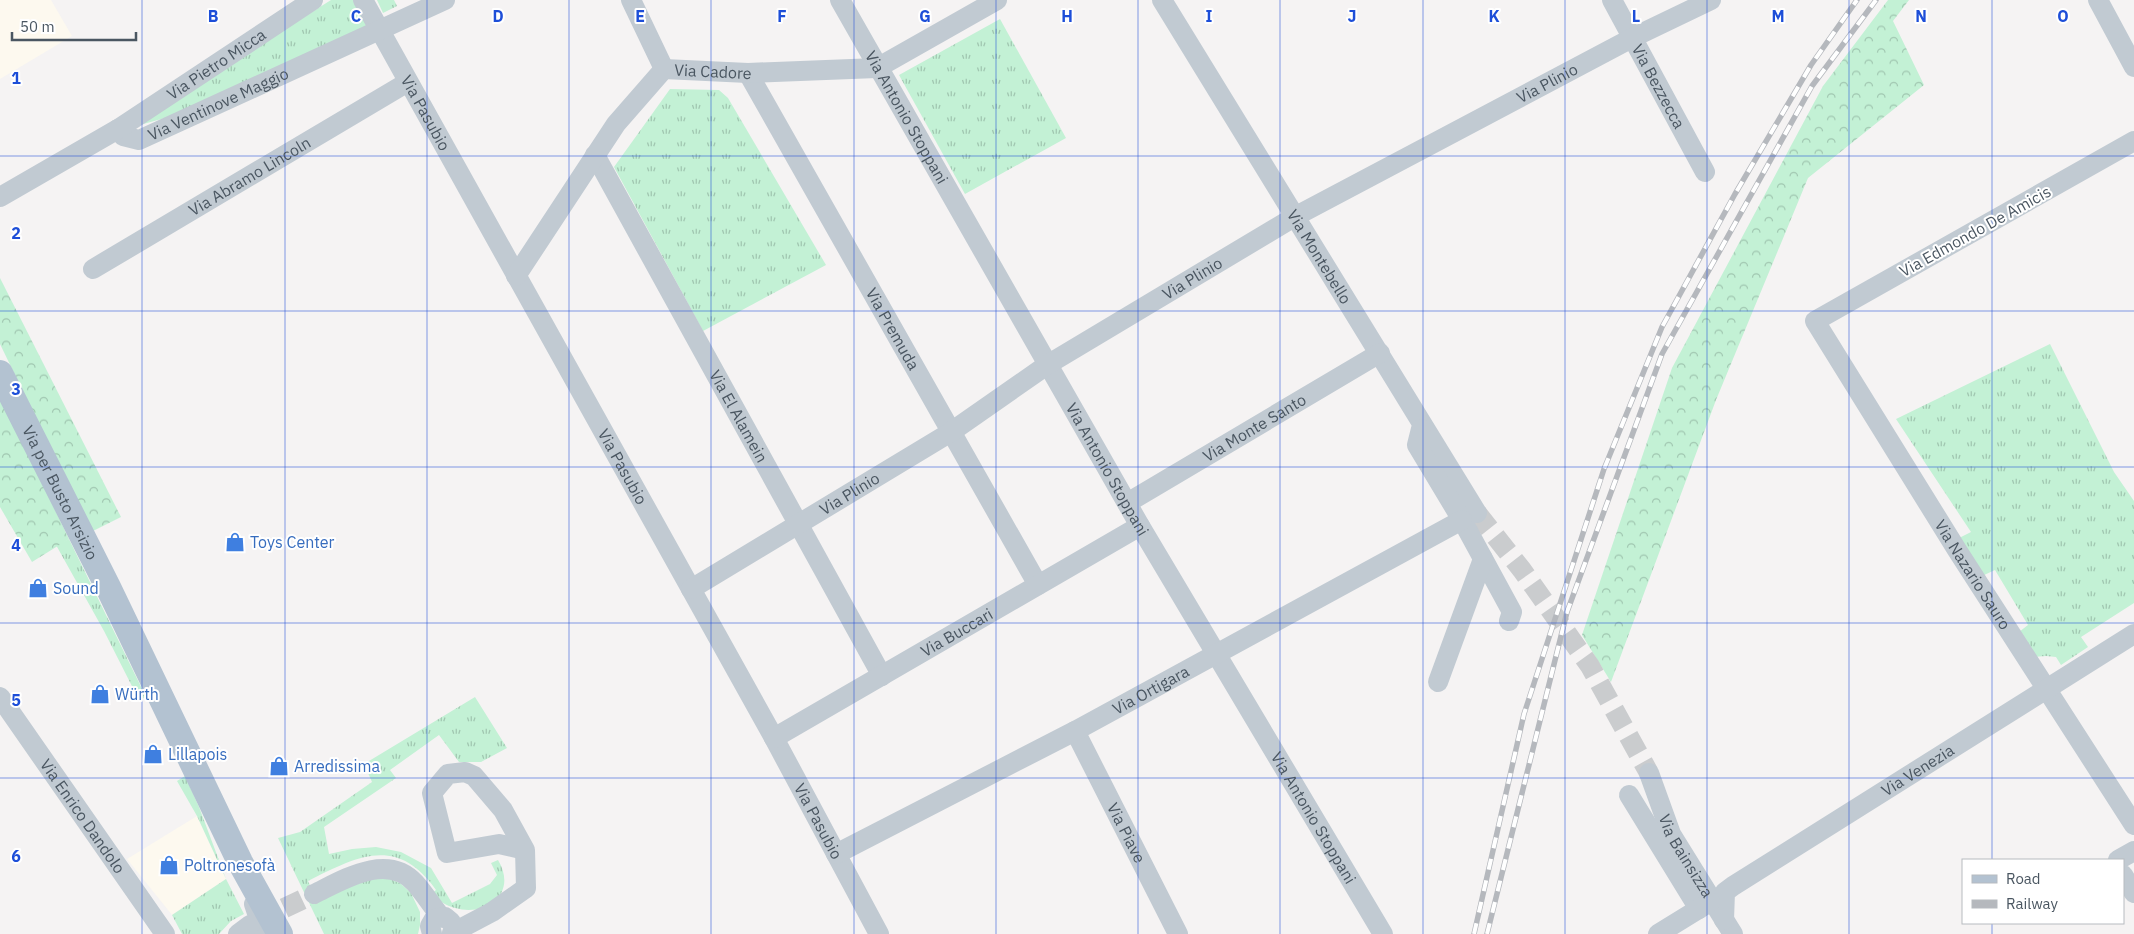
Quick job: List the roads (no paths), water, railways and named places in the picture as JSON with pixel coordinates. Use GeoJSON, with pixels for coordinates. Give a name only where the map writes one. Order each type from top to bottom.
{"type":"FeatureCollection","features":[{"type":"Feature","properties":{"kind":"main road","name":"Via per Busto Arsizio"},"geometry":{"type":"LineString","coordinates":[[0,373],[108,587],[240,862],[266,931]]}},
{"type":"Feature","properties":{"kind":"street","name":"Via Pietro Micca"},"geometry":{"type":"LineString","coordinates":[[118,129],[313,0]]}},
{"type":"Feature","properties":{"kind":"street","name":"Via Pasubio"},"geometry":{"type":"LineString","coordinates":[[363,0],[774,738],[878,934]]}},
{"type":"Feature","properties":{"kind":"street","name":"Via Ventinove Maggio"},"geometry":{"type":"LineString","coordinates":[[118,129],[123,136],[139,140],[445,0]]}},
{"type":"Feature","properties":{"kind":"street"},"geometry":{"type":"LineString","coordinates":[[632,0],[664,69]]}},
{"type":"Feature","properties":{"kind":"street","name":"Via Antonio Stoppani"},"geometry":{"type":"LineString","coordinates":[[840,0],[1140,526],[1382,934]]}},
{"type":"Feature","properties":{"kind":"street","name":"Via Cadore"},"geometry":{"type":"LineString","coordinates":[[516,276],[616,124],[664,69],[748,73],[878,68],[997,0]]}},
{"type":"Feature","properties":{"kind":"street","name":"Via Montebello"},"geometry":{"type":"LineString","coordinates":[[1162,0],[1380,353],[1469,517]]}},
{"type":"Feature","properties":{"kind":"street","name":"Via Bezzecca"},"geometry":{"type":"LineString","coordinates":[[1612,0],[1634,37],[1705,172]]}},
{"type":"Feature","properties":{"kind":"street","name":"Via Plinio"},"geometry":{"type":"LineString","coordinates":[[691,589],[951,432],[1047,365],[1296,216],[1634,37],[1711,0]]}},
{"type":"Feature","properties":{"kind":"street"},"geometry":{"type":"LineString","coordinates":[[2098,0],[2134,67]]}},
{"type":"Feature","properties":{"kind":"street","name":"Via Premuda"},"geometry":{"type":"LineString","coordinates":[[748,73],[1038,585]]}},
{"type":"Feature","properties":{"kind":"street","name":"Via Abramo Lincoln"},"geometry":{"type":"LineString","coordinates":[[92,269],[408,82]]}},
{"type":"Feature","properties":{"kind":"street"},"geometry":{"type":"LineString","coordinates":[[0,197],[118,129]]}},
{"type":"Feature","properties":{"kind":"street","name":"Via Edmondo De Amicis"},"geometry":{"type":"LineString","coordinates":[[1816,321],[2134,141]]}},
{"type":"Feature","properties":{"kind":"street","name":"Via El Alamein"},"geometry":{"type":"LineString","coordinates":[[595,155],[882,676]]}},
{"type":"Feature","properties":{"kind":"street","name":"Via Nazario Sauro"},"geometry":{"type":"LineString","coordinates":[[1816,321],[1957,550],[2134,825]]}},
{"type":"Feature","properties":{"kind":"street","name":"Via Monte Santo"},"geometry":{"type":"LineString","coordinates":[[1127,503],[1380,353]]}},
{"type":"Feature","properties":{"kind":"street"},"geometry":{"type":"LineString","coordinates":[[1421,429],[1416,445],[1469,517],[1483,559],[1512,612],[1509,621]]}},
{"type":"Feature","properties":{"kind":"street","name":"Via Ortigara"},"geometry":{"type":"LineString","coordinates":[[836,854],[1076,731],[1469,517]]}},
{"type":"Feature","properties":{"kind":"street","name":"Via Buccari"},"geometry":{"type":"LineString","coordinates":[[774,738],[1140,526]]}},
{"type":"Feature","properties":{"kind":"street"},"geometry":{"type":"LineString","coordinates":[[1438,682],[1483,559]]}},
{"type":"Feature","properties":{"kind":"street","name":"Via Venezia"},"geometry":{"type":"LineString","coordinates":[[1728,927],[1725,892],[2134,634]]}},
{"type":"Feature","properties":{"kind":"street","name":"Via Enrico Dandolo"},"geometry":{"type":"LineString","coordinates":[[0,697],[165,934]]}},
{"type":"Feature","properties":{"kind":"street","name":"Via Piave"},"geometry":{"type":"LineString","coordinates":[[1076,731],[1178,934]]}},
{"type":"Feature","properties":{"kind":"street"},"geometry":{"type":"LineString","coordinates":[[314,894],[361,872],[377,868],[395,871],[413,881],[426,898],[439,928],[492,912],[526,888],[525,850],[503,810],[474,776],[465,772],[448,774],[432,793],[447,853],[500,844],[525,850]]}},
{"type":"Feature","properties":{"kind":"street","name":"Via Bainsizza"},"geometry":{"type":"LineString","coordinates":[[1649,773],[1671,834],[1705,905],[1728,927]]}},
{"type":"Feature","properties":{"kind":"street"},"geometry":{"type":"LineString","coordinates":[[1630,795],[1705,905],[1658,934]]}},
{"type":"Feature","properties":{"kind":"street"},"geometry":{"type":"LineString","coordinates":[[2120,859],[2134,851]]}},
{"type":"Feature","properties":{"kind":"street"},"geometry":{"type":"LineString","coordinates":[[2124,877],[2134,894]]}},
{"type":"Feature","properties":{"kind":"tunnel"},"geometry":{"type":"LineString","coordinates":[[1477,513],[1522,570],[1590,666],[1649,773]]}},
{"type":"Feature","properties":{"kind":"tunnel"},"geometry":{"type":"LineString","coordinates":[[257,921],[314,894]]}},
{"type":"Feature","properties":{"kind":"railway"},"geometry":{"type":"LineString","coordinates":[[1474,934],[1524,714],[1604,469],[1662,327],[1735,194],[1811,65],[1857,0]]}},
{"type":"Feature","properties":{"kind":"railway"},"geometry":{"type":"LineString","coordinates":[[1487,934],[1567,612],[1662,354],[1812,86],[1876,0]]}},
{"type":"Feature","properties":{"kind":"place","name":"Toys Center"},"geometry":{"type":"Point","coordinates":[235,542]}},
{"type":"Feature","properties":{"kind":"place","name":"Sound"},"geometry":{"type":"Point","coordinates":[38,588]}},
{"type":"Feature","properties":{"kind":"place","name":"Würth"},"geometry":{"type":"Point","coordinates":[100,694]}},
{"type":"Feature","properties":{"kind":"place","name":"Lillapois"},"geometry":{"type":"Point","coordinates":[153,754]}},
{"type":"Feature","properties":{"kind":"place","name":"Arredissima"},"geometry":{"type":"Point","coordinates":[279,766]}},
{"type":"Feature","properties":{"kind":"place","name":"Poltronesofà"},"geometry":{"type":"Point","coordinates":[169,865]}}]}
